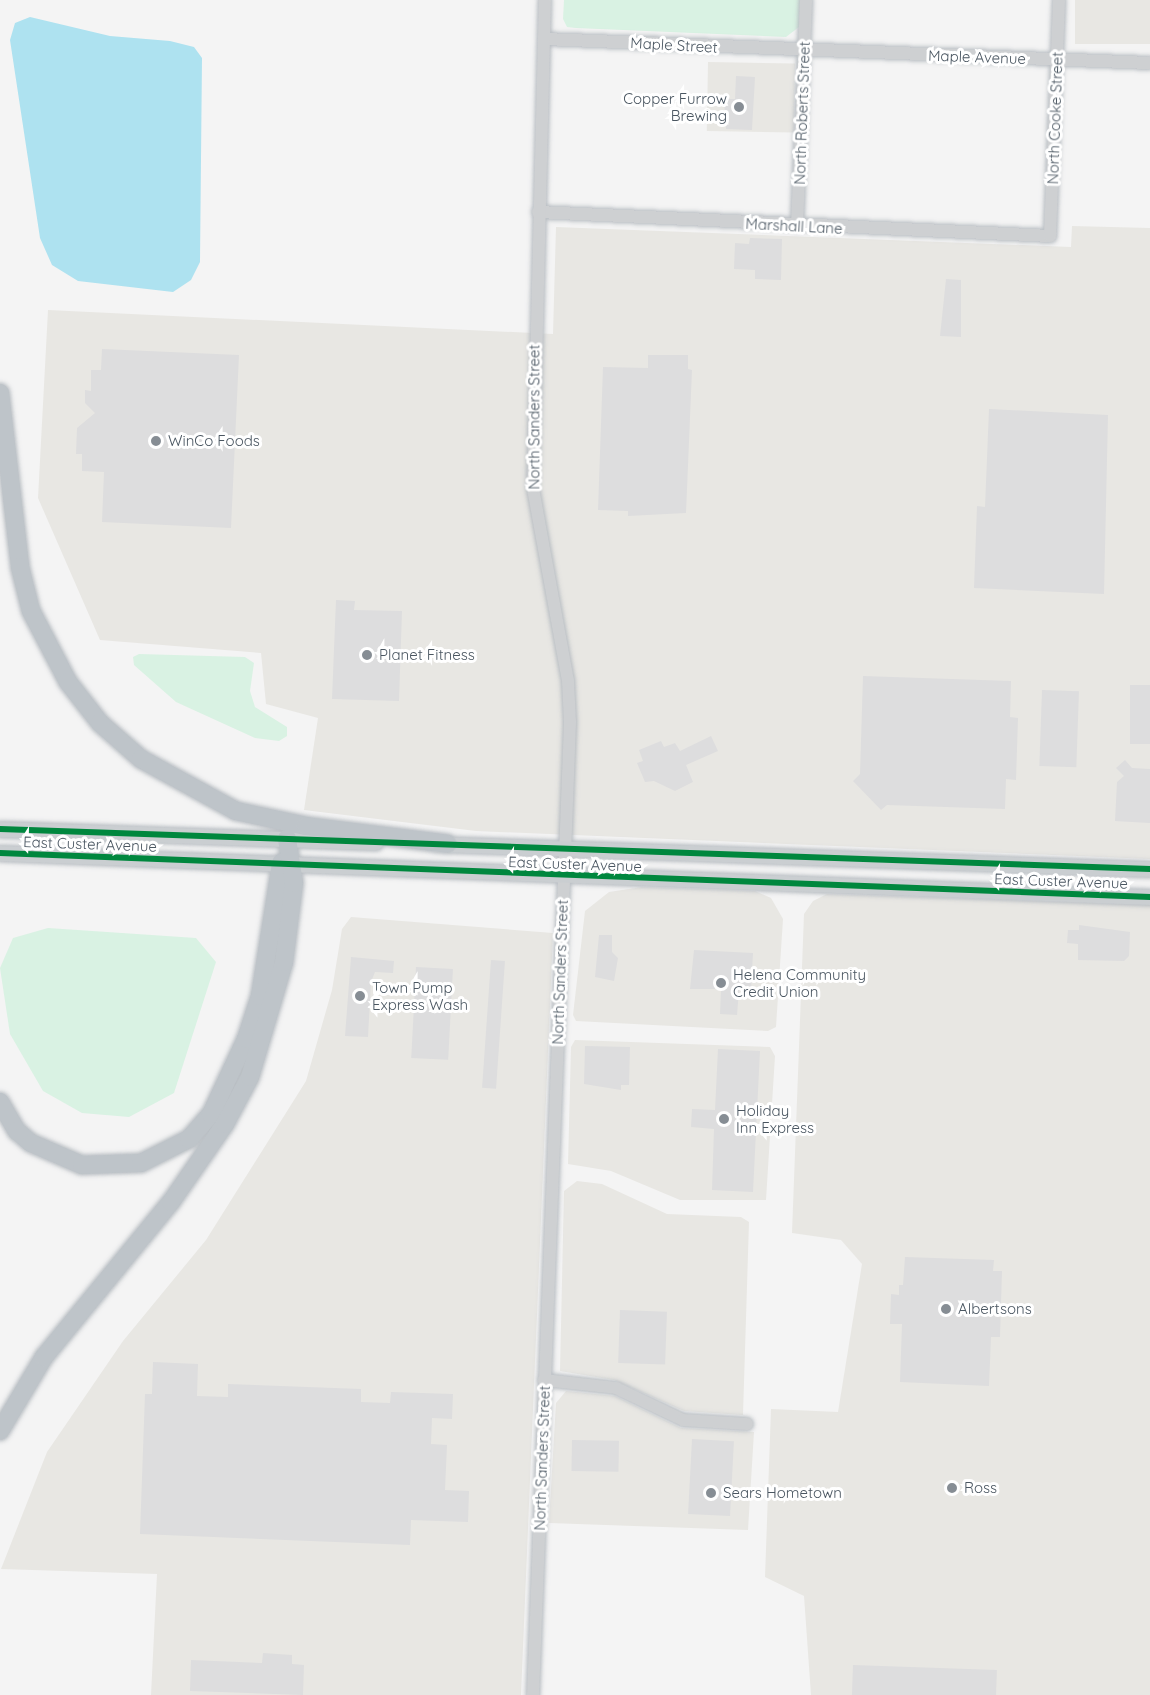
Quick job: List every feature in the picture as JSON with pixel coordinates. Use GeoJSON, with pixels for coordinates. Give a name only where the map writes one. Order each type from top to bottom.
{"type":"FeatureCollection","features":[{"type":"Feature","properties":{"kind":"highway"},"geometry":{"type":"LineString","coordinates":[[0,393],[20,567],[31,610],[68,682],[100,723],[141,759],[236,811],[306,826],[448,844]]}},
{"type":"Feature","properties":{"kind":"highway"},"geometry":{"type":"LineString","coordinates":[[0,1431],[45,1357],[171,1202],[225,1124],[250,1077],[284,962],[288,839]]}},
{"type":"Feature","properties":{"kind":"highway"},"geometry":{"type":"LineString","coordinates":[[0,1102],[17,1131],[31,1143],[82,1165],[141,1163],[189,1139],[211,1114],[246,1039],[260,996],[287,863]]}},
{"type":"Feature","properties":{"kind":"main road","name":"East Custer Avenue"},"geometry":{"type":"LineString","coordinates":[[0,829],[1150,869]]}},
{"type":"Feature","properties":{"kind":"main road","name":"East Custer Avenue"},"geometry":{"type":"LineString","coordinates":[[0,853],[1150,897]]}},
{"type":"Feature","properties":{"kind":"street","name":"North Sanders Street"},"geometry":{"type":"LineString","coordinates":[[533,1695],[565,848],[568,681],[533,488],[545,0]]}},
{"type":"Feature","properties":{"kind":"street","name":"North Roberts Street"},"geometry":{"type":"LineString","coordinates":[[797,226],[806,0]]}},
{"type":"Feature","properties":{"kind":"street","name":"North Cooke Street"},"geometry":{"type":"LineString","coordinates":[[1050,236],[1059,0]]}},
{"type":"Feature","properties":{"kind":"street","name":"Maple Street"},"geometry":{"type":"LineString","coordinates":[[544,39],[804,51]]}},
{"type":"Feature","properties":{"kind":"street","name":"Maple Avenue"},"geometry":{"type":"LineString","coordinates":[[804,51],[1150,63]]}},
{"type":"Feature","properties":{"kind":"street","name":"Marshall Lane"},"geometry":{"type":"LineString","coordinates":[[538,212],[797,226],[1050,236]]}},
{"type":"Feature","properties":{"kind":"street"},"geometry":{"type":"LineString","coordinates":[[544,1380],[616,1388],[683,1420],[747,1424]]}},
{"type":"Feature","properties":{"kind":"shaded area"},"geometry":{"type":"Polygon","coordinates":[[[1075,0],[1150,0],[1150,44],[1075,44],[1075,0]]]}},
{"type":"Feature","properties":{"kind":"shaded area"},"geometry":{"type":"Polygon","coordinates":[[[708,62],[795,64],[794,133],[707,131],[708,62]]]}},
{"type":"Feature","properties":{"kind":"shaded area"},"geometry":{"type":"Polygon","coordinates":[[[1072,226],[1150,228],[1150,859],[476,831],[304,810],[318,718],[266,704],[261,653],[100,640],[38,498],[48,310],[553,334],[556,227],[1071,247],[1072,226]]]}},
{"type":"Feature","properties":{"kind":"shaded area"},"geometry":{"type":"Polygon","coordinates":[[[642,887],[755,891],[771,898],[783,919],[776,1027],[768,1031],[576,1021],[573,1015],[585,911],[609,892],[642,887]]]}},
{"type":"Feature","properties":{"kind":"shaded area"},"geometry":{"type":"Polygon","coordinates":[[[827,894],[1150,905],[1150,1695],[811,1695],[804,1596],[765,1577],[771,1409],[838,1412],[862,1264],[841,1240],[792,1233],[804,914],[813,901],[827,894]]]}},
{"type":"Feature","properties":{"kind":"shaded area"},"geometry":{"type":"Polygon","coordinates":[[[351,917],[553,933],[521,1695],[151,1695],[157,1574],[1,1569],[47,1452],[123,1341],[206,1240],[306,1081],[332,990],[342,929],[351,917]]]}},
{"type":"Feature","properties":{"kind":"shaded area"},"geometry":{"type":"Polygon","coordinates":[[[575,1040],[770,1047],[775,1056],[766,1200],[680,1200],[611,1171],[568,1164],[571,1047],[575,1040]]]}},
{"type":"Feature","properties":{"kind":"shaded area"},"geometry":{"type":"Polygon","coordinates":[[[577,1181],[602,1184],[667,1214],[741,1217],[749,1222],[743,1415],[684,1411],[614,1380],[560,1371],[564,1191],[577,1181]]]}},
{"type":"Feature","properties":{"kind":"shaded area"},"geometry":{"type":"Polygon","coordinates":[[[566,1391],[615,1396],[681,1428],[754,1432],[748,1530],[549,1523],[556,1403],[566,1391]]]}},
{"type":"Feature","properties":{"kind":"green space"},"geometry":{"type":"Polygon","coordinates":[[[564,0],[800,0],[799,27],[786,37],[567,27],[563,19],[564,0]]]}},
{"type":"Feature","properties":{"kind":"green space"},"geometry":{"type":"Polygon","coordinates":[[[139,654],[245,657],[254,663],[250,691],[255,707],[287,727],[287,736],[279,741],[255,738],[176,702],[134,665],[133,657],[139,654]]]}},
{"type":"Feature","properties":{"kind":"green space"},"geometry":{"type":"Polygon","coordinates":[[[48,928],[196,938],[216,962],[174,1093],[129,1117],[82,1113],[43,1091],[10,1034],[0,968],[13,938],[48,928]]]}},
{"type":"Feature","properties":{"kind":"water"},"geometry":{"type":"Polygon","coordinates":[[[30,17],[110,36],[170,41],[194,47],[202,58],[200,262],[191,280],[173,292],[78,281],[52,265],[40,238],[10,40],[15,23],[30,17]]]}},
{"type":"Feature","properties":{"kind":"building","name":"Copper Furrow Brewing"},"geometry":{"type":"Polygon","coordinates":[[[736,76],[755,77],[752,130],[726,129],[724,99],[735,99],[736,76]]]}},
{"type":"Feature","properties":{"kind":"building"},"geometry":{"type":"Polygon","coordinates":[[[750,238],[782,239],[781,280],[755,279],[755,270],[734,269],[735,243],[749,244],[750,238]]]}},
{"type":"Feature","properties":{"kind":"building"},"geometry":{"type":"Polygon","coordinates":[[[946,279],[961,280],[961,337],[940,336],[946,279]]]}},
{"type":"Feature","properties":{"kind":"building","name":"WinCo Foods"},"geometry":{"type":"Polygon","coordinates":[[[102,349],[239,355],[231,528],[102,522],[104,472],[82,471],[82,454],[76,454],[77,428],[95,413],[85,403],[85,390],[91,391],[91,370],[101,370],[102,349]]]}},
{"type":"Feature","properties":{"kind":"building"},"geometry":{"type":"Polygon","coordinates":[[[648,355],[688,355],[688,369],[692,370],[686,513],[628,516],[628,511],[598,510],[603,367],[648,368],[648,355]]]}},
{"type":"Feature","properties":{"kind":"building"},"geometry":{"type":"Polygon","coordinates":[[[989,409],[1108,415],[1104,594],[974,588],[977,506],[985,507],[989,409]]]}},
{"type":"Feature","properties":{"kind":"building","name":"Planet Fitness"},"geometry":{"type":"Polygon","coordinates":[[[336,600],[355,601],[354,610],[402,611],[399,701],[332,699],[336,600]]]}},
{"type":"Feature","properties":{"kind":"building"},"geometry":{"type":"Polygon","coordinates":[[[863,676],[1011,681],[1010,717],[1018,718],[1016,780],[1006,779],[1005,809],[887,805],[881,810],[853,781],[860,774],[863,676]]]}},
{"type":"Feature","properties":{"kind":"building"},"geometry":{"type":"Polygon","coordinates":[[[1130,685],[1150,685],[1150,744],[1130,744],[1130,685]]]}},
{"type":"Feature","properties":{"kind":"building"},"geometry":{"type":"Polygon","coordinates":[[[1042,690],[1079,691],[1076,767],[1039,766],[1042,690]]]}},
{"type":"Feature","properties":{"kind":"building"},"geometry":{"type":"Polygon","coordinates":[[[711,736],[718,751],[686,765],[693,782],[675,791],[654,781],[645,782],[637,763],[643,761],[639,750],[661,741],[664,747],[675,743],[680,751],[711,736]]]}},
{"type":"Feature","properties":{"kind":"building"},"geometry":{"type":"Polygon","coordinates":[[[1125,760],[1132,768],[1150,769],[1150,823],[1115,821],[1117,782],[1124,776],[1116,768],[1125,760]]]}},
{"type":"Feature","properties":{"kind":"building"},"geometry":{"type":"Polygon","coordinates":[[[1079,925],[1130,932],[1129,956],[1124,961],[1078,960],[1078,944],[1067,943],[1068,930],[1079,930],[1079,925]]]}},
{"type":"Feature","properties":{"kind":"building"},"geometry":{"type":"Polygon","coordinates":[[[599,935],[612,935],[612,952],[618,958],[614,981],[595,977],[599,935]]]}},
{"type":"Feature","properties":{"kind":"building","name":"Helena Community Credit Union"},"geometry":{"type":"Polygon","coordinates":[[[694,950],[753,953],[751,990],[739,990],[737,1015],[720,1014],[721,989],[690,989],[694,950]]]}},
{"type":"Feature","properties":{"kind":"building","name":"Town Pump Express Wash"},"geometry":{"type":"Polygon","coordinates":[[[351,957],[394,961],[393,973],[375,972],[371,982],[368,1037],[345,1036],[351,957]]]}},
{"type":"Feature","properties":{"kind":"building"},"geometry":{"type":"Polygon","coordinates":[[[491,960],[505,961],[496,1089],[482,1088],[491,960]]]}},
{"type":"Feature","properties":{"kind":"building"},"geometry":{"type":"Polygon","coordinates":[[[416,967],[453,969],[448,1060],[411,1058],[416,967]]]}},
{"type":"Feature","properties":{"kind":"building"},"geometry":{"type":"Polygon","coordinates":[[[585,1046],[630,1047],[629,1085],[621,1085],[621,1090],[584,1084],[585,1046]]]}},
{"type":"Feature","properties":{"kind":"building","name":"Holiday Inn Express"},"geometry":{"type":"Polygon","coordinates":[[[718,1049],[760,1051],[753,1192],[712,1190],[714,1129],[691,1127],[692,1109],[715,1110],[718,1049]]]}},
{"type":"Feature","properties":{"kind":"building","name":"Albertsons"},"geometry":{"type":"Polygon","coordinates":[[[905,1257],[994,1260],[993,1271],[1002,1271],[1000,1337],[991,1337],[989,1386],[900,1382],[902,1324],[890,1324],[891,1294],[899,1295],[899,1285],[903,1285],[905,1257]]]}},
{"type":"Feature","properties":{"kind":"building"},"geometry":{"type":"Polygon","coordinates":[[[620,1310],[667,1312],[665,1365],[618,1363],[620,1310]]]}},
{"type":"Feature","properties":{"kind":"building"},"geometry":{"type":"Polygon","coordinates":[[[153,1362],[198,1364],[197,1396],[228,1397],[228,1384],[361,1389],[361,1402],[390,1403],[391,1392],[453,1394],[452,1419],[432,1418],[431,1444],[447,1445],[445,1490],[469,1491],[468,1522],[411,1520],[410,1545],[140,1534],[145,1394],[152,1394],[153,1362]]]}},
{"type":"Feature","properties":{"kind":"building","name":"Sears Hometown"},"geometry":{"type":"Polygon","coordinates":[[[692,1439],[734,1441],[730,1516],[688,1514],[692,1439]]]}},
{"type":"Feature","properties":{"kind":"building"},"geometry":{"type":"Polygon","coordinates":[[[572,1440],[619,1441],[618,1472],[571,1471],[572,1440]]]}},
{"type":"Feature","properties":{"kind":"building"},"geometry":{"type":"Polygon","coordinates":[[[263,1653],[292,1655],[292,1664],[304,1665],[303,1695],[190,1691],[191,1660],[262,1663],[263,1653]]]}},
{"type":"Feature","properties":{"kind":"building"},"geometry":{"type":"Polygon","coordinates":[[[853,1665],[997,1670],[996,1695],[852,1695],[853,1665]]]}},
{"type":"Feature","properties":{"kind":"cycle path"},"geometry":{"type":"LineString","coordinates":[[0,829],[1150,869]]}},
{"type":"Feature","properties":{"kind":"cycle path"},"geometry":{"type":"LineString","coordinates":[[0,853],[1150,897]]}},
{"type":"Feature","properties":{"kind":"place","name":"Copper Furrow Brewing"},"geometry":{"type":"Point","coordinates":[739,107]}},
{"type":"Feature","properties":{"kind":"place","name":"WinCo Foods"},"geometry":{"type":"Point","coordinates":[156,441]}},
{"type":"Feature","properties":{"kind":"place","name":"Planet Fitness"},"geometry":{"type":"Point","coordinates":[367,655]}},
{"type":"Feature","properties":{"kind":"place","name":"Helena Community Credit Union"},"geometry":{"type":"Point","coordinates":[721,983]}},
{"type":"Feature","properties":{"kind":"place","name":"Town Pump Express Wash"},"geometry":{"type":"Point","coordinates":[360,996]}},
{"type":"Feature","properties":{"kind":"place","name":"Holiday Inn Express"},"geometry":{"type":"Point","coordinates":[724,1119]}},
{"type":"Feature","properties":{"kind":"place","name":"Albertsons"},"geometry":{"type":"Point","coordinates":[946,1309]}},
{"type":"Feature","properties":{"kind":"place","name":"Ross"},"geometry":{"type":"Point","coordinates":[952,1488]}},
{"type":"Feature","properties":{"kind":"place","name":"Sears Hometown"},"geometry":{"type":"Point","coordinates":[711,1493]}}]}
